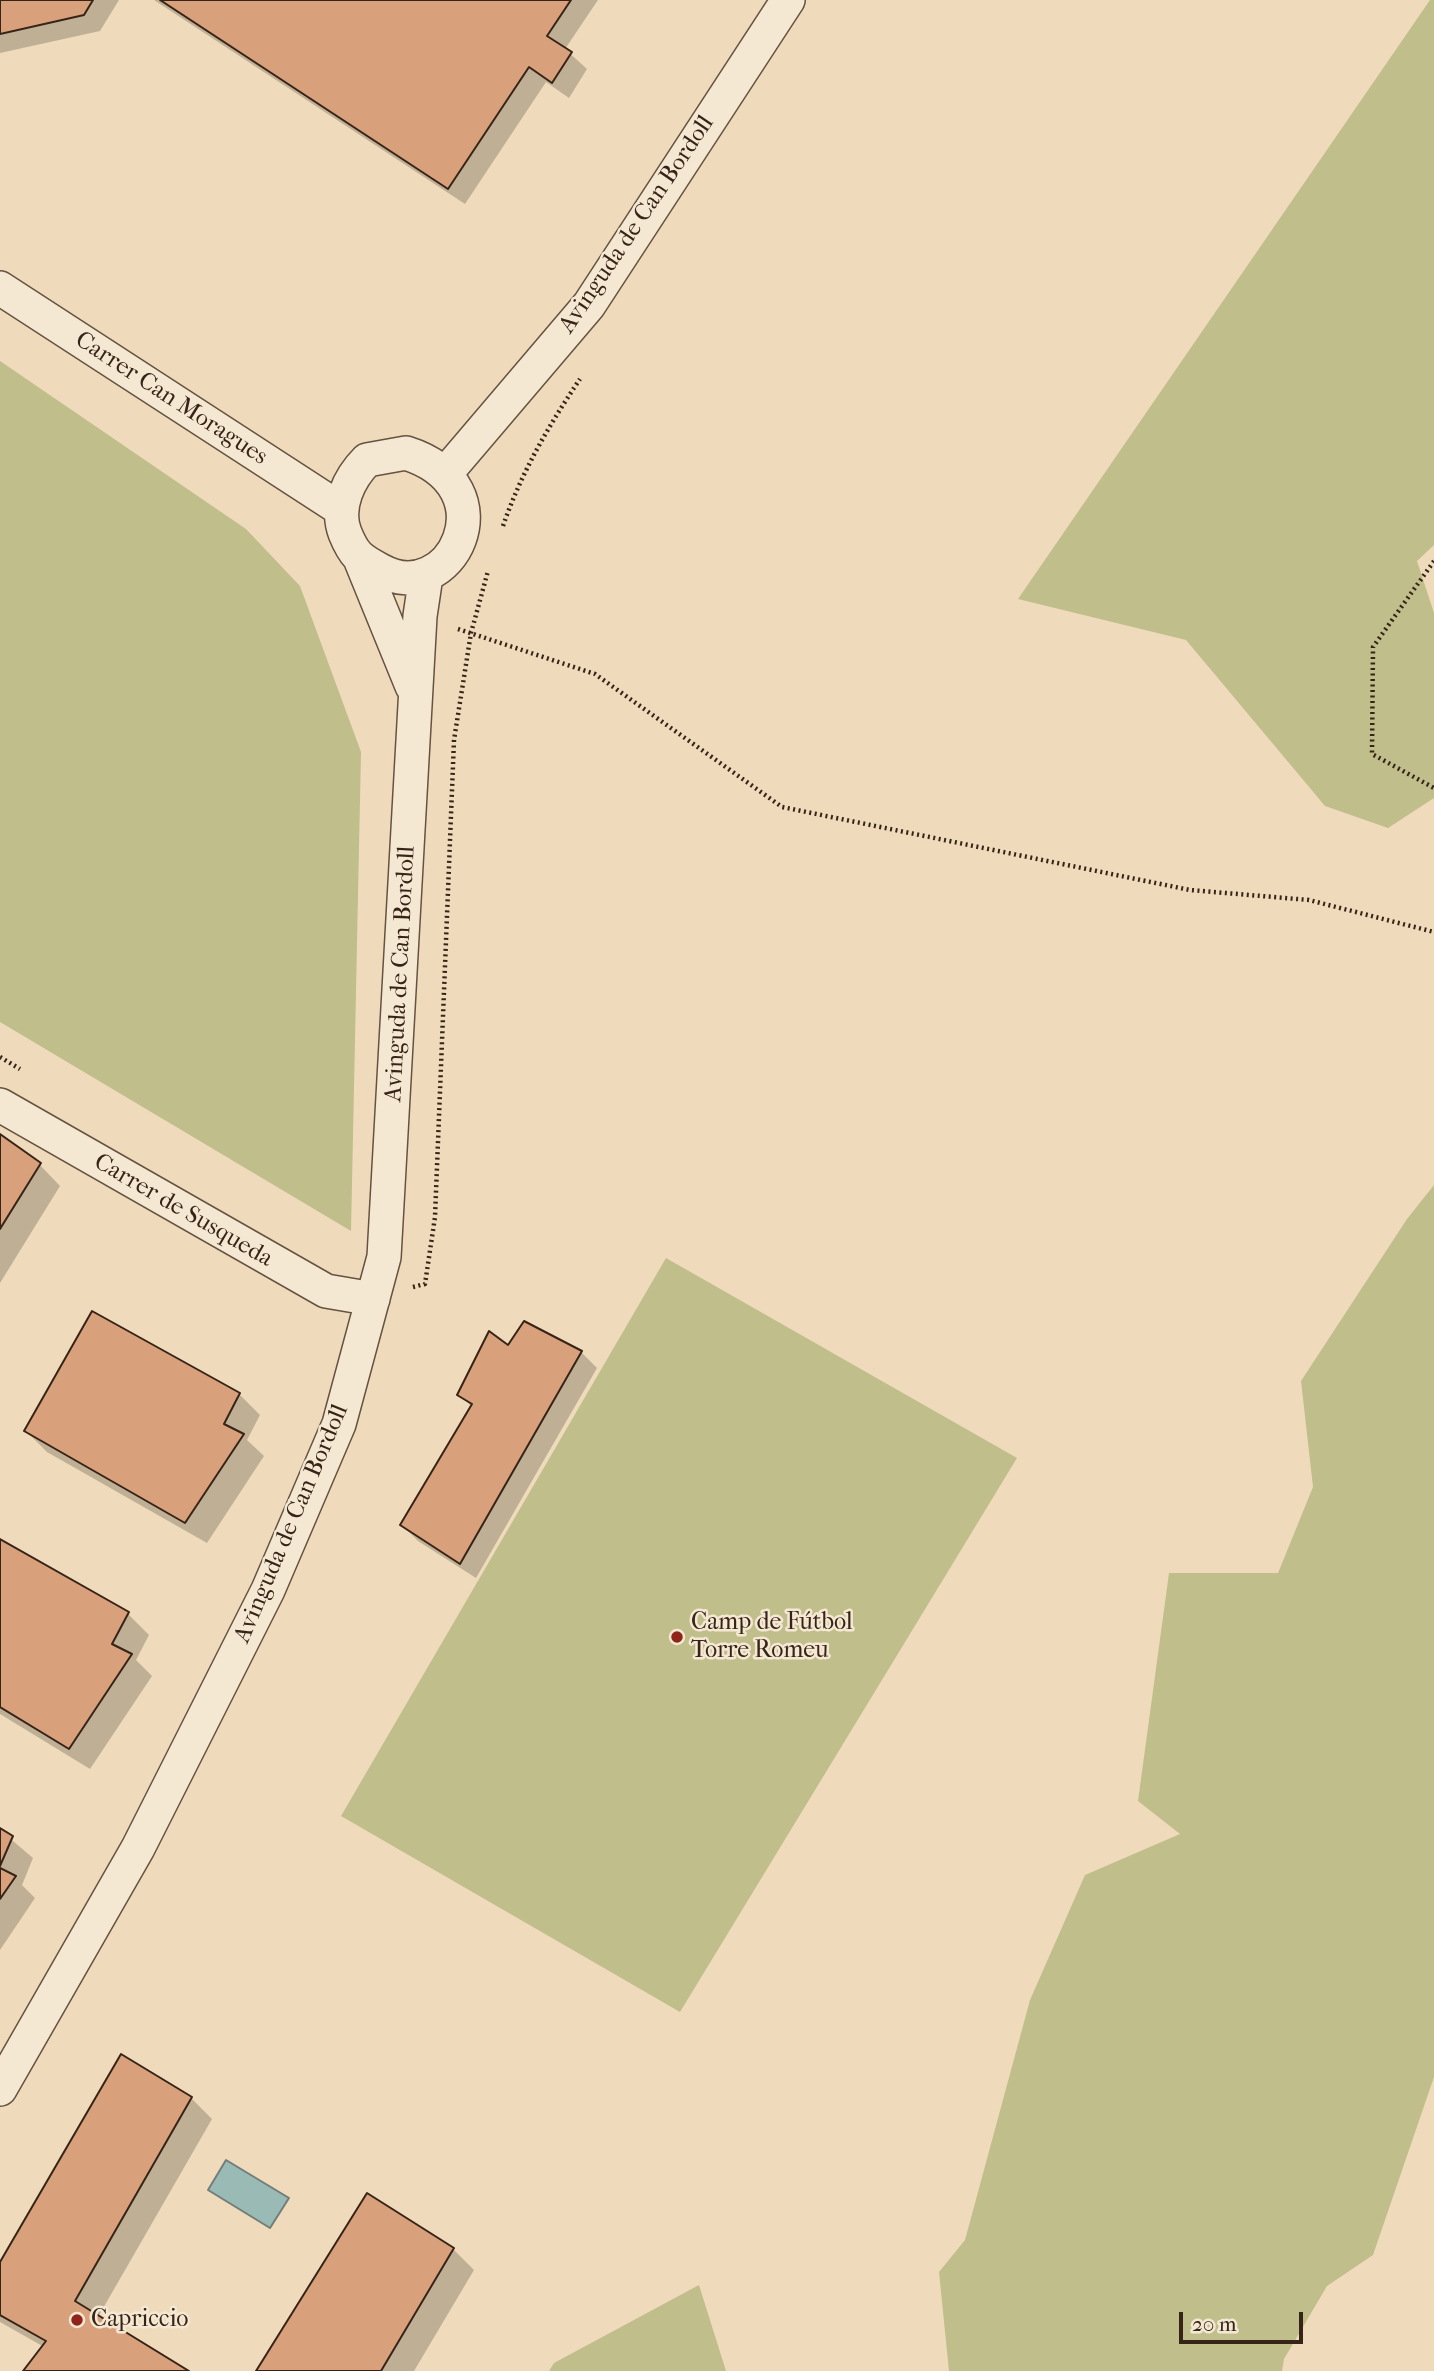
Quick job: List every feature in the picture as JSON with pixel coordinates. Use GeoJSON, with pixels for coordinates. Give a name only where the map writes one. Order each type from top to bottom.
{"type":"FeatureCollection","features":[{"type":"Feature","properties":{"kind":"street","name":"Avinguda de Can Bordoll"},"geometry":{"type":"LineString","coordinates":[[446,473],[589,305],[788,0]]}},
{"type":"Feature","properties":{"kind":"street","name":"Carrer Can Moragues"},"geometry":{"type":"LineString","coordinates":[[0,288],[342,510]]}},
{"type":"Feature","properties":{"kind":"street"},"geometry":{"type":"LineString","coordinates":[[406,453],[446,473],[462,496],[463,524],[446,563],[426,576],[395,577],[361,561],[343,528],[342,510],[348,484],[367,460],[406,453]]}},
{"type":"Feature","properties":{"kind":"street","name":"Avinguda de Can Bordoll"},"geometry":{"type":"LineString","coordinates":[[361,561],[415,695]]}},
{"type":"Feature","properties":{"kind":"street","name":"Avinguda de Can Bordoll"},"geometry":{"type":"LineString","coordinates":[[0,2089],[138,1848],[268,1590],[340,1424],[384,1257],[415,695],[420,616],[426,576]]}},
{"type":"Feature","properties":{"kind":"street","name":"Carrer de Susqueda"},"geometry":{"type":"LineString","coordinates":[[0,1105],[326,1291],[373,1299]]}},
{"type":"Feature","properties":{"kind":"path"},"geometry":{"type":"LineString","coordinates":[[499,537],[512,500],[549,425],[587,368]]}},
{"type":"Feature","properties":{"kind":"path"},"geometry":{"type":"LineString","coordinates":[[373,1299],[425,1284],[435,1217],[454,740],[471,633],[491,561]]}},
{"type":"Feature","properties":{"kind":"path"},"geometry":{"type":"LineString","coordinates":[[1434,561],[1373,647],[1372,741],[1372,754],[1434,788]]}},
{"type":"Feature","properties":{"kind":"path"},"geometry":{"type":"LineString","coordinates":[[420,616],[595,674],[782,807],[1190,890],[1309,900],[1434,932]]}},
{"type":"Feature","properties":{"kind":"shaded area"},"geometry":{"type":"Polygon","coordinates":[[[1430,0],[1434,0],[1434,545],[1417,561],[1434,613],[1434,798],[1388,828],[1325,806],[1186,640],[1018,599],[1430,0]]]}},
{"type":"Feature","properties":{"kind":"shaded area"},"geometry":{"type":"Polygon","coordinates":[[[0,361],[246,529],[300,586],[361,752],[351,1231],[0,1022],[0,361]]]}},
{"type":"Feature","properties":{"kind":"shaded area"},"geometry":{"type":"Polygon","coordinates":[[[1434,1185],[1434,2077],[1373,2255],[1327,2286],[1284,2359],[1282,2371],[949,2371],[939,2272],[965,2240],[1030,2000],[1085,1875],[1180,1834],[1138,1801],[1169,1573],[1278,1573],[1313,1487],[1301,1381],[1407,1219],[1434,1185]]]}},
{"type":"Feature","properties":{"kind":"shaded area","name":"Camp de Fútbol Torre Romeu"},"geometry":{"type":"Polygon","coordinates":[[[666,1258],[1017,1458],[680,2012],[341,1816],[666,1258]]]}},
{"type":"Feature","properties":{"kind":"shaded area"},"geometry":{"type":"Polygon","coordinates":[[[699,2285],[726,2371],[549,2371],[554,2363],[699,2285]]]}},
{"type":"Feature","properties":{"kind":"water"},"geometry":{"type":"Polygon","coordinates":[[[226,2160],[289,2198],[270,2228],[208,2190],[226,2160]]]}},
{"type":"Feature","properties":{"kind":"building"},"geometry":{"type":"Polygon","coordinates":[[[0,0],[93,0],[84,15],[0,34],[0,0]]]}},
{"type":"Feature","properties":{"kind":"building"},"geometry":{"type":"Polygon","coordinates":[[[160,0],[571,0],[547,36],[572,52],[552,83],[529,67],[448,189],[160,0]]]}},
{"type":"Feature","properties":{"kind":"building"},"geometry":{"type":"Polygon","coordinates":[[[0,1134],[41,1163],[0,1229],[0,1134]]]}},
{"type":"Feature","properties":{"kind":"building"},"geometry":{"type":"Polygon","coordinates":[[[92,1311],[240,1393],[224,1424],[244,1434],[185,1523],[24,1431],[92,1311]]]}},
{"type":"Feature","properties":{"kind":"building"},"geometry":{"type":"Polygon","coordinates":[[[524,1321],[582,1351],[460,1564],[400,1525],[472,1404],[457,1395],[489,1331],[508,1345],[524,1321]]]}},
{"type":"Feature","properties":{"kind":"building"},"geometry":{"type":"Polygon","coordinates":[[[0,1539],[129,1612],[112,1644],[132,1654],[69,1749],[0,1707],[0,1539]]]}},
{"type":"Feature","properties":{"kind":"building"},"geometry":{"type":"Polygon","coordinates":[[[0,1828],[13,1836],[0,1866],[0,1828]]]}},
{"type":"Feature","properties":{"kind":"building"},"geometry":{"type":"Polygon","coordinates":[[[0,1868],[16,1876],[0,1899],[0,1868]]]}},
{"type":"Feature","properties":{"kind":"building"},"geometry":{"type":"Polygon","coordinates":[[[121,2054],[192,2097],[75,2301],[189,2371],[23,2371],[46,2341],[0,2315],[0,2262],[121,2054]]]}},
{"type":"Feature","properties":{"kind":"building"},"geometry":{"type":"Polygon","coordinates":[[[367,2193],[454,2248],[381,2371],[256,2371],[367,2193]]]}},
{"type":"Feature","properties":{"kind":"place","name":"Camp de Fútbol Torre Romeu"},"geometry":{"type":"Point","coordinates":[677,1637]}},
{"type":"Feature","properties":{"kind":"place","name":"Capriccio"},"geometry":{"type":"Point","coordinates":[77,2320]}}]}
